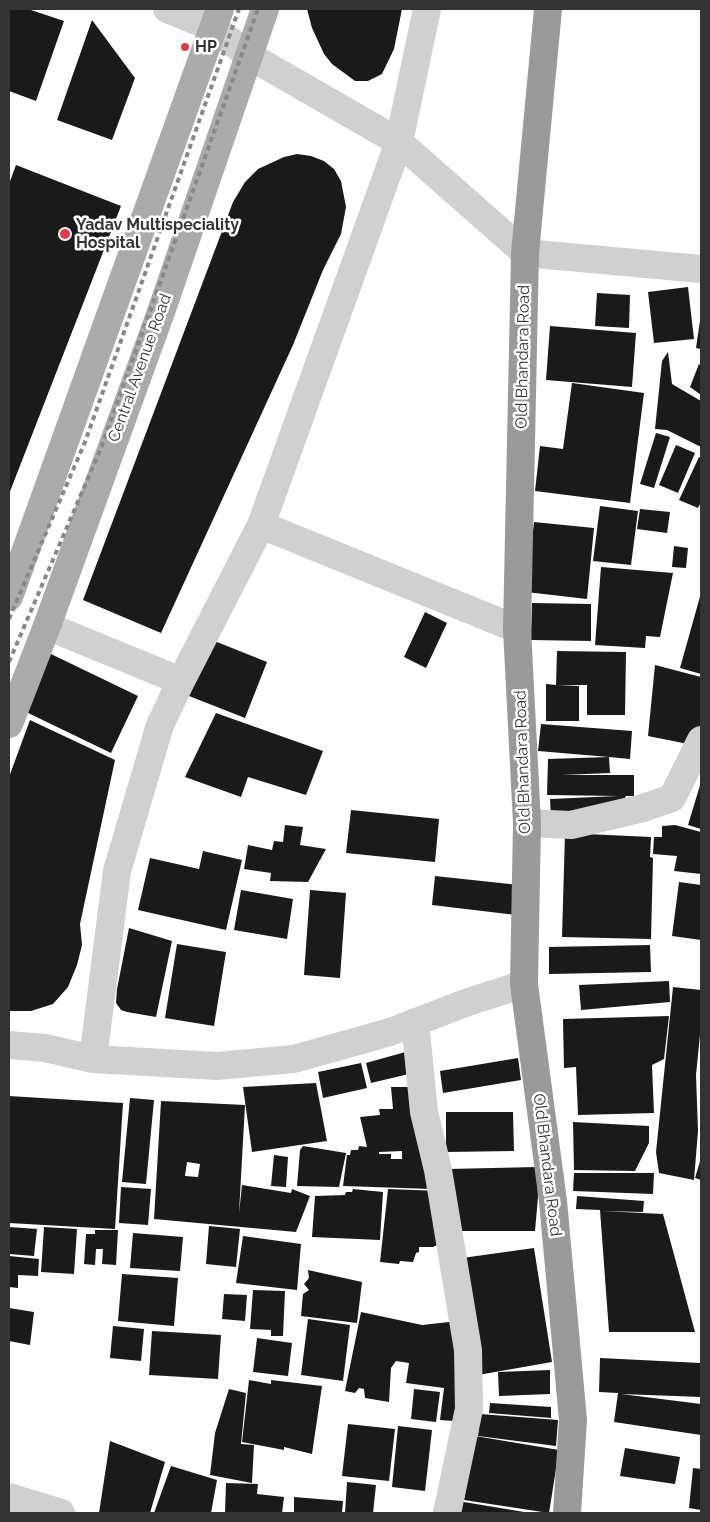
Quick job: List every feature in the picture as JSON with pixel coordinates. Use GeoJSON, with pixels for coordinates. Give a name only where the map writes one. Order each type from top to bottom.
{"type":"FeatureCollection","features":[{"type":"Feature","properties":{"kind":"highway","name":"Old Bhandara Road"},"geometry":{"type":"LineString","coordinates":[[548,9],[525,252],[517,629],[527,823],[524,984],[552,1201],[573,1420],[567,1513]]}},
{"type":"Feature","properties":{"kind":"main road","name":"Central Avenue Road"},"geometry":{"type":"LineString","coordinates":[[9,724],[47,626],[161,312],[265,9]]}},
{"type":"Feature","properties":{"kind":"main road"},"geometry":{"type":"LineString","coordinates":[[9,597],[217,18]]}},
{"type":"Feature","properties":{"kind":"street"},"geometry":{"type":"LineString","coordinates":[[167,9],[217,18],[248,55],[399,142],[525,252],[701,269]]}},
{"type":"Feature","properties":{"kind":"street"},"geometry":{"type":"LineString","coordinates":[[93,1059],[117,870],[160,725],[181,680],[261,525],[399,142],[427,9]]}},
{"type":"Feature","properties":{"kind":"street"},"geometry":{"type":"LineString","coordinates":[[261,525],[517,629]]}},
{"type":"Feature","properties":{"kind":"street"},"geometry":{"type":"LineString","coordinates":[[47,626],[181,680]]}},
{"type":"Feature","properties":{"kind":"street"},"geometry":{"type":"LineString","coordinates":[[527,823],[571,825],[642,808],[672,798],[701,740]]}},
{"type":"Feature","properties":{"kind":"street"},"geometry":{"type":"LineString","coordinates":[[9,1045],[45,1048],[93,1059],[217,1066],[294,1059],[390,1032],[468,1002],[524,984]]}},
{"type":"Feature","properties":{"kind":"street"},"geometry":{"type":"LineString","coordinates":[[415,1022],[424,1112],[438,1170],[468,1350],[469,1409],[447,1513]]}},
{"type":"Feature","properties":{"kind":"street"},"geometry":{"type":"LineString","coordinates":[[9,1497],[61,1513]]}},
{"type":"Feature","properties":{"kind":"building"},"geometry":{"type":"Polygon","coordinates":[[[9,9],[28,9],[64,21],[36,101],[9,91],[9,9]]]}},
{"type":"Feature","properties":{"kind":"building"},"geometry":{"type":"Polygon","coordinates":[[[307,9],[402,9],[394,49],[382,74],[368,81],[355,81],[332,64],[324,54],[312,28],[307,9]]]}},
{"type":"Feature","properties":{"kind":"building"},"geometry":{"type":"Polygon","coordinates":[[[92,20],[135,78],[112,140],[57,120],[92,20]]]}},
{"type":"Feature","properties":{"kind":"building"},"geometry":{"type":"Polygon","coordinates":[[[297,154],[311,156],[324,161],[334,169],[341,181],[346,207],[341,234],[323,270],[293,345],[161,633],[83,600],[233,202],[245,182],[258,169],[284,157],[297,154]]]}},
{"type":"Feature","properties":{"kind":"building"},"geometry":{"type":"Polygon","coordinates":[[[16,165],[121,206],[9,494],[9,184],[16,165]]]}},
{"type":"Feature","properties":{"kind":"building"},"geometry":{"type":"Polygon","coordinates":[[[688,287],[694,339],[654,343],[648,292],[688,287]]]}},
{"type":"Feature","properties":{"kind":"building"},"geometry":{"type":"Polygon","coordinates":[[[597,293],[630,295],[629,328],[595,326],[597,293]]]}},
{"type":"Feature","properties":{"kind":"building"},"geometry":{"type":"Polygon","coordinates":[[[701,321],[701,349],[696,348],[701,321]]]}},
{"type":"Feature","properties":{"kind":"building"},"geometry":{"type":"Polygon","coordinates":[[[550,326],[636,333],[632,387],[546,380],[550,326]]]}},
{"type":"Feature","properties":{"kind":"building"},"geometry":{"type":"Polygon","coordinates":[[[668,352],[672,384],[701,401],[701,447],[667,430],[655,429],[662,361],[668,352]]]}},
{"type":"Feature","properties":{"kind":"building"},"geometry":{"type":"Polygon","coordinates":[[[699,364],[701,366],[701,395],[690,387],[699,364]]]}},
{"type":"Feature","properties":{"kind":"building"},"geometry":{"type":"Polygon","coordinates":[[[572,383],[644,393],[630,503],[535,491],[540,446],[563,449],[572,383]]]}},
{"type":"Feature","properties":{"kind":"building"},"geometry":{"type":"Polygon","coordinates":[[[656,433],[670,437],[654,488],[640,484],[656,433]]]}},
{"type":"Feature","properties":{"kind":"building"},"geometry":{"type":"Polygon","coordinates":[[[676,445],[695,453],[678,493],[659,485],[676,445]]]}},
{"type":"Feature","properties":{"kind":"building"},"geometry":{"type":"Polygon","coordinates":[[[699,457],[701,458],[701,502],[698,508],[679,500],[699,457]]]}},
{"type":"Feature","properties":{"kind":"building"},"geometry":{"type":"Polygon","coordinates":[[[600,506],[638,511],[631,565],[593,561],[600,506]]]}},
{"type":"Feature","properties":{"kind":"building"},"geometry":{"type":"Polygon","coordinates":[[[640,509],[670,512],[667,533],[637,529],[640,509]]]}},
{"type":"Feature","properties":{"kind":"building"},"geometry":{"type":"Polygon","coordinates":[[[534,522],[594,528],[587,599],[526,592],[534,522]]]}},
{"type":"Feature","properties":{"kind":"building"},"geometry":{"type":"Polygon","coordinates":[[[674,546],[688,548],[686,568],[672,567],[674,546]]]}},
{"type":"Feature","properties":{"kind":"building"},"geometry":{"type":"Polygon","coordinates":[[[601,567],[673,573],[660,637],[646,636],[645,648],[595,645],[601,567]]]}},
{"type":"Feature","properties":{"kind":"building"},"geometry":{"type":"Polygon","coordinates":[[[701,593],[701,674],[680,668],[701,593]]]}},
{"type":"Feature","properties":{"kind":"building"},"geometry":{"type":"Polygon","coordinates":[[[532,603],[591,604],[591,641],[531,640],[532,603]]]}},
{"type":"Feature","properties":{"kind":"building"},"geometry":{"type":"Polygon","coordinates":[[[425,612],[447,623],[426,668],[404,657],[425,612]]]}},
{"type":"Feature","properties":{"kind":"building"},"geometry":{"type":"Polygon","coordinates":[[[207,638],[267,662],[245,718],[184,694],[207,638]]]}},
{"type":"Feature","properties":{"kind":"building"},"geometry":{"type":"Polygon","coordinates":[[[557,651],[626,652],[625,715],[587,715],[587,685],[558,685],[579,686],[579,721],[546,721],[546,684],[556,685],[557,651]]]}},
{"type":"Feature","properties":{"kind":"building"},"geometry":{"type":"Polygon","coordinates":[[[51,654],[138,696],[111,753],[24,711],[51,654]]]}},
{"type":"Feature","properties":{"kind":"building"},"geometry":{"type":"Polygon","coordinates":[[[655,665],[701,677],[701,731],[693,745],[648,736],[655,665]]]}},
{"type":"Feature","properties":{"kind":"building"},"geometry":{"type":"Polygon","coordinates":[[[216,713],[323,751],[306,795],[248,777],[241,797],[185,777],[216,713]]]}},
{"type":"Feature","properties":{"kind":"building"},"geometry":{"type":"Polygon","coordinates":[[[30,720],[115,760],[80,924],[82,945],[77,965],[68,987],[53,1004],[31,1011],[10,1011],[9,777],[30,720]]]}},
{"type":"Feature","properties":{"kind":"building"},"geometry":{"type":"Polygon","coordinates":[[[541,724],[632,731],[630,759],[538,751],[541,724]]]}},
{"type":"Feature","properties":{"kind":"building"},"geometry":{"type":"Polygon","coordinates":[[[609,757],[610,773],[562,775],[634,775],[634,796],[626,796],[620,807],[551,817],[550,799],[618,796],[547,795],[548,759],[609,757]]]}},
{"type":"Feature","properties":{"kind":"building"},"geometry":{"type":"Polygon","coordinates":[[[701,782],[701,829],[688,825],[701,782]]]}},
{"type":"Feature","properties":{"kind":"building"},"geometry":{"type":"Polygon","coordinates":[[[351,810],[439,819],[435,862],[346,853],[351,810]]]}},
{"type":"Feature","properties":{"kind":"building"},"geometry":{"type":"Polygon","coordinates":[[[285,825],[303,827],[300,845],[326,849],[308,882],[270,881],[271,873],[244,869],[248,845],[272,850],[274,841],[283,842],[285,825]]]}},
{"type":"Feature","properties":{"kind":"building"},"geometry":{"type":"Polygon","coordinates":[[[675,825],[701,832],[701,874],[674,871],[677,856],[653,854],[654,837],[662,837],[662,826],[675,825]]]}},
{"type":"Feature","properties":{"kind":"building"},"geometry":{"type":"Polygon","coordinates":[[[565,833],[651,837],[650,857],[653,858],[651,939],[562,937],[565,833]]]}},
{"type":"Feature","properties":{"kind":"building"},"geometry":{"type":"Polygon","coordinates":[[[203,851],[242,860],[226,930],[138,910],[150,858],[199,869],[203,851]]]}},
{"type":"Feature","properties":{"kind":"building"},"geometry":{"type":"Polygon","coordinates":[[[435,876],[519,885],[516,915],[432,905],[435,876]]]}},
{"type":"Feature","properties":{"kind":"building"},"geometry":{"type":"Polygon","coordinates":[[[679,882],[701,885],[701,940],[672,936],[679,882]]]}},
{"type":"Feature","properties":{"kind":"building"},"geometry":{"type":"Polygon","coordinates":[[[241,890],[293,899],[287,939],[234,930],[241,890]]]}},
{"type":"Feature","properties":{"kind":"building"},"geometry":{"type":"Polygon","coordinates":[[[310,890],[346,893],[340,978],[304,975],[310,890]]]}},
{"type":"Feature","properties":{"kind":"building"},"geometry":{"type":"Polygon","coordinates":[[[129,928],[172,941],[156,1017],[121,1010],[116,1003],[129,928]]]}},
{"type":"Feature","properties":{"kind":"building"},"geometry":{"type":"Polygon","coordinates":[[[177,944],[226,952],[214,1026],[165,1018],[177,944]]]}},
{"type":"Feature","properties":{"kind":"building"},"geometry":{"type":"Polygon","coordinates":[[[650,945],[651,972],[549,974],[549,947],[650,945]]]}},
{"type":"Feature","properties":{"kind":"building"},"geometry":{"type":"Polygon","coordinates":[[[669,981],[670,1002],[581,1010],[579,985],[669,981]]]}},
{"type":"Feature","properties":{"kind":"building"},"geometry":{"type":"Polygon","coordinates":[[[673,987],[701,990],[701,1025],[696,1075],[698,1131],[694,1180],[659,1173],[656,1152],[673,987]]]}},
{"type":"Feature","properties":{"kind":"building"},"geometry":{"type":"Polygon","coordinates":[[[669,1016],[664,1059],[652,1065],[654,1113],[578,1115],[576,1067],[564,1068],[563,1019],[669,1016]]]}},
{"type":"Feature","properties":{"kind":"building"},"geometry":{"type":"Polygon","coordinates":[[[409,1051],[413,1073],[371,1083],[366,1063],[409,1051]]]}},
{"type":"Feature","properties":{"kind":"building"},"geometry":{"type":"Polygon","coordinates":[[[518,1058],[521,1080],[443,1093],[440,1071],[518,1058]]]}},
{"type":"Feature","properties":{"kind":"building"},"geometry":{"type":"Polygon","coordinates":[[[361,1063],[367,1088],[323,1098],[318,1072],[361,1063]]]}},
{"type":"Feature","properties":{"kind":"building"},"geometry":{"type":"Polygon","coordinates":[[[316,1083],[327,1141],[252,1152],[243,1087],[316,1083]]]}},
{"type":"Feature","properties":{"kind":"building"},"geometry":{"type":"Polygon","coordinates":[[[391,1087],[415,1087],[432,1189],[343,1186],[347,1155],[350,1155],[351,1150],[358,1150],[359,1146],[367,1147],[360,1117],[380,1115],[379,1109],[393,1109],[391,1087]],[[402,1151],[379,1152],[379,1154],[391,1154],[391,1159],[402,1159],[402,1151]]]}},
{"type":"Feature","properties":{"kind":"building"},"geometry":{"type":"Polygon","coordinates":[[[9,1096],[123,1103],[115,1229],[9,1223],[9,1096]]]}},
{"type":"Feature","properties":{"kind":"building"},"geometry":{"type":"Polygon","coordinates":[[[130,1098],[154,1100],[146,1184],[122,1182],[130,1098]]]}},
{"type":"Feature","properties":{"kind":"building"},"geometry":{"type":"Polygon","coordinates":[[[161,1101],[245,1105],[239,1213],[242,1185],[291,1193],[292,1189],[310,1196],[296,1232],[154,1219],[161,1101]],[[187,1162],[185,1176],[198,1177],[200,1164],[187,1162]]]}},
{"type":"Feature","properties":{"kind":"building"},"geometry":{"type":"Polygon","coordinates":[[[446,1112],[513,1112],[514,1151],[446,1152],[446,1112]]]}},
{"type":"Feature","properties":{"kind":"building"},"geometry":{"type":"Polygon","coordinates":[[[573,1122],[649,1126],[649,1143],[635,1171],[574,1170],[573,1122]]]}},
{"type":"Feature","properties":{"kind":"building"},"geometry":{"type":"Polygon","coordinates":[[[303,1146],[346,1153],[339,1187],[297,1186],[300,1150],[303,1146]]]}},
{"type":"Feature","properties":{"kind":"building"},"geometry":{"type":"Polygon","coordinates":[[[274,1155],[288,1157],[286,1187],[271,1186],[274,1155]]]}},
{"type":"Feature","properties":{"kind":"building"},"geometry":{"type":"Polygon","coordinates":[[[701,1158],[701,1180],[695,1178],[701,1158]]]}},
{"type":"Feature","properties":{"kind":"building"},"geometry":{"type":"Polygon","coordinates":[[[537,1167],[538,1197],[535,1231],[452,1231],[448,1169],[537,1167]]]}},
{"type":"Feature","properties":{"kind":"building"},"geometry":{"type":"Polygon","coordinates":[[[574,1173],[654,1173],[653,1194],[573,1191],[574,1173]]]}},
{"type":"Feature","properties":{"kind":"building"},"geometry":{"type":"Polygon","coordinates":[[[121,1187],[151,1189],[148,1225],[119,1223],[121,1187]]]}},
{"type":"Feature","properties":{"kind":"building"},"geometry":{"type":"Polygon","coordinates":[[[353,1189],[383,1192],[380,1240],[312,1237],[315,1196],[345,1195],[346,1192],[352,1192],[353,1189]]]}},
{"type":"Feature","properties":{"kind":"building"},"geometry":{"type":"Polygon","coordinates":[[[388,1189],[440,1191],[439,1244],[433,1247],[419,1247],[419,1252],[416,1253],[413,1262],[400,1261],[399,1264],[380,1262],[388,1189]]]}},
{"type":"Feature","properties":{"kind":"building"},"geometry":{"type":"Polygon","coordinates":[[[577,1196],[644,1201],[643,1212],[602,1211],[663,1214],[695,1332],[609,1332],[600,1210],[576,1209],[577,1196]]]}},
{"type":"Feature","properties":{"kind":"building"},"geometry":{"type":"Polygon","coordinates":[[[209,1226],[240,1229],[236,1267],[206,1264],[209,1226]]]}},
{"type":"Feature","properties":{"kind":"building"},"geometry":{"type":"Polygon","coordinates":[[[9,1227],[37,1229],[34,1256],[9,1254],[9,1227]]]}},
{"type":"Feature","properties":{"kind":"building"},"geometry":{"type":"Polygon","coordinates":[[[44,1227],[77,1229],[74,1274],[41,1272],[44,1227]]]}},
{"type":"Feature","properties":{"kind":"building"},"geometry":{"type":"Polygon","coordinates":[[[95,1230],[118,1230],[116,1265],[102,1264],[103,1249],[96,1249],[95,1265],[84,1264],[86,1234],[95,1234],[95,1230]]]}},
{"type":"Feature","properties":{"kind":"building"},"geometry":{"type":"Polygon","coordinates":[[[133,1233],[183,1237],[180,1271],[130,1268],[133,1233]]]}},
{"type":"Feature","properties":{"kind":"building"},"geometry":{"type":"Polygon","coordinates":[[[243,1236],[301,1244],[297,1290],[236,1283],[243,1236]]]}},
{"type":"Feature","properties":{"kind":"building"},"geometry":{"type":"Polygon","coordinates":[[[534,1248],[552,1362],[478,1375],[455,1259],[534,1248]]]}},
{"type":"Feature","properties":{"kind":"building"},"geometry":{"type":"Polygon","coordinates":[[[9,1256],[39,1259],[38,1276],[18,1275],[18,1288],[9,1287],[9,1256]]]}},
{"type":"Feature","properties":{"kind":"building"},"geometry":{"type":"Polygon","coordinates":[[[308,1270],[362,1282],[357,1323],[301,1316],[303,1294],[309,1290],[304,1284],[309,1278],[308,1270]]]}},
{"type":"Feature","properties":{"kind":"building"},"geometry":{"type":"Polygon","coordinates":[[[122,1274],[178,1278],[174,1326],[118,1321],[122,1274]]]}},
{"type":"Feature","properties":{"kind":"building"},"geometry":{"type":"Polygon","coordinates":[[[253,1290],[285,1291],[283,1336],[271,1336],[271,1330],[250,1329],[253,1290]]]}},
{"type":"Feature","properties":{"kind":"building"},"geometry":{"type":"Polygon","coordinates":[[[224,1294],[247,1295],[245,1321],[222,1319],[224,1294]]]}},
{"type":"Feature","properties":{"kind":"building"},"geometry":{"type":"Polygon","coordinates":[[[9,1308],[34,1312],[30,1345],[9,1341],[9,1308]]]}},
{"type":"Feature","properties":{"kind":"building"},"geometry":{"type":"Polygon","coordinates":[[[361,1312],[422,1325],[458,1321],[461,1433],[454,1421],[440,1420],[444,1388],[406,1383],[409,1363],[396,1361],[391,1368],[389,1402],[365,1398],[364,1389],[359,1388],[355,1393],[345,1391],[361,1312]]]}},
{"type":"Feature","properties":{"kind":"building"},"geometry":{"type":"Polygon","coordinates":[[[308,1319],[350,1325],[343,1381],[301,1375],[308,1319]]]}},
{"type":"Feature","properties":{"kind":"building"},"geometry":{"type":"Polygon","coordinates":[[[113,1326],[144,1329],[141,1361],[110,1358],[113,1326]]]}},
{"type":"Feature","properties":{"kind":"building"},"geometry":{"type":"Polygon","coordinates":[[[152,1331],[221,1335],[218,1379],[149,1375],[152,1331]]]}},
{"type":"Feature","properties":{"kind":"building"},"geometry":{"type":"Polygon","coordinates":[[[257,1338],[292,1343],[288,1376],[253,1372],[257,1338]]]}},
{"type":"Feature","properties":{"kind":"building"},"geometry":{"type":"Polygon","coordinates":[[[600,1358],[701,1363],[701,1397],[621,1394],[701,1404],[701,1435],[614,1422],[618,1393],[599,1392],[600,1358]]]}},
{"type":"Feature","properties":{"kind":"building"},"geometry":{"type":"Polygon","coordinates":[[[550,1370],[550,1394],[499,1396],[498,1372],[550,1370]]]}},
{"type":"Feature","properties":{"kind":"building"},"geometry":{"type":"Polygon","coordinates":[[[249,1380],[271,1384],[271,1380],[322,1386],[312,1454],[284,1447],[284,1450],[242,1442],[249,1380]]]}},
{"type":"Feature","properties":{"kind":"building"},"geometry":{"type":"Polygon","coordinates":[[[229,1389],[246,1393],[241,1444],[254,1445],[252,1483],[210,1475],[215,1433],[229,1389]]]}},
{"type":"Feature","properties":{"kind":"building"},"geometry":{"type":"Polygon","coordinates":[[[414,1389],[440,1392],[436,1422],[411,1419],[414,1389]]]}},
{"type":"Feature","properties":{"kind":"building"},"geometry":{"type":"Polygon","coordinates":[[[490,1403],[551,1407],[551,1418],[489,1413],[490,1403]]]}},
{"type":"Feature","properties":{"kind":"building"},"geometry":{"type":"Polygon","coordinates":[[[480,1414],[558,1420],[556,1446],[478,1436],[480,1414]]]}},
{"type":"Feature","properties":{"kind":"building"},"geometry":{"type":"Polygon","coordinates":[[[348,1424],[395,1429],[389,1481],[342,1476],[348,1424]]]}},
{"type":"Feature","properties":{"kind":"building"},"geometry":{"type":"Polygon","coordinates":[[[398,1426],[432,1430],[425,1491],[392,1487],[398,1426]]]}},
{"type":"Feature","properties":{"kind":"building"},"geometry":{"type":"Polygon","coordinates":[[[475,1436],[559,1450],[549,1513],[464,1500],[475,1436]]]}},
{"type":"Feature","properties":{"kind":"building"},"geometry":{"type":"Polygon","coordinates":[[[110,1441],[165,1462],[150,1513],[99,1513],[110,1441]]]}},
{"type":"Feature","properties":{"kind":"building"},"geometry":{"type":"Polygon","coordinates":[[[625,1448],[680,1457],[675,1484],[620,1476],[625,1448]]]}},
{"type":"Feature","properties":{"kind":"building"},"geometry":{"type":"Polygon","coordinates":[[[171,1466],[217,1480],[211,1513],[154,1513],[171,1466]]]}},
{"type":"Feature","properties":{"kind":"building"},"geometry":{"type":"Polygon","coordinates":[[[693,1468],[701,1469],[701,1510],[689,1508],[693,1468]]]}},
{"type":"Feature","properties":{"kind":"building"},"geometry":{"type":"Polygon","coordinates":[[[347,1482],[376,1485],[373,1513],[345,1513],[347,1482]]]}},
{"type":"Feature","properties":{"kind":"building"},"geometry":{"type":"Polygon","coordinates":[[[226,1483],[258,1484],[257,1494],[284,1497],[282,1513],[225,1513],[226,1483]]]}},
{"type":"Feature","properties":{"kind":"building"},"geometry":{"type":"Polygon","coordinates":[[[294,1497],[343,1501],[342,1513],[294,1513],[294,1497]]]}},
{"type":"Feature","properties":{"kind":"building"},"geometry":{"type":"Polygon","coordinates":[[[458,1501],[524,1512],[457,1513],[458,1501]]]}},
{"type":"Feature","properties":{"kind":"railway"},"geometry":{"type":"LineString","coordinates":[[9,619],[85,442],[239,9]]}},
{"type":"Feature","properties":{"kind":"railway"},"geometry":{"type":"LineString","coordinates":[[9,662],[101,448],[258,9]]}},
{"type":"Feature","properties":{"kind":"place","name":"HP"},"geometry":{"type":"Point","coordinates":[185,47]}},
{"type":"Feature","properties":{"kind":"place","name":"Yadav Multispeciality Hospital"},"geometry":{"type":"Point","coordinates":[65,234]}}]}
